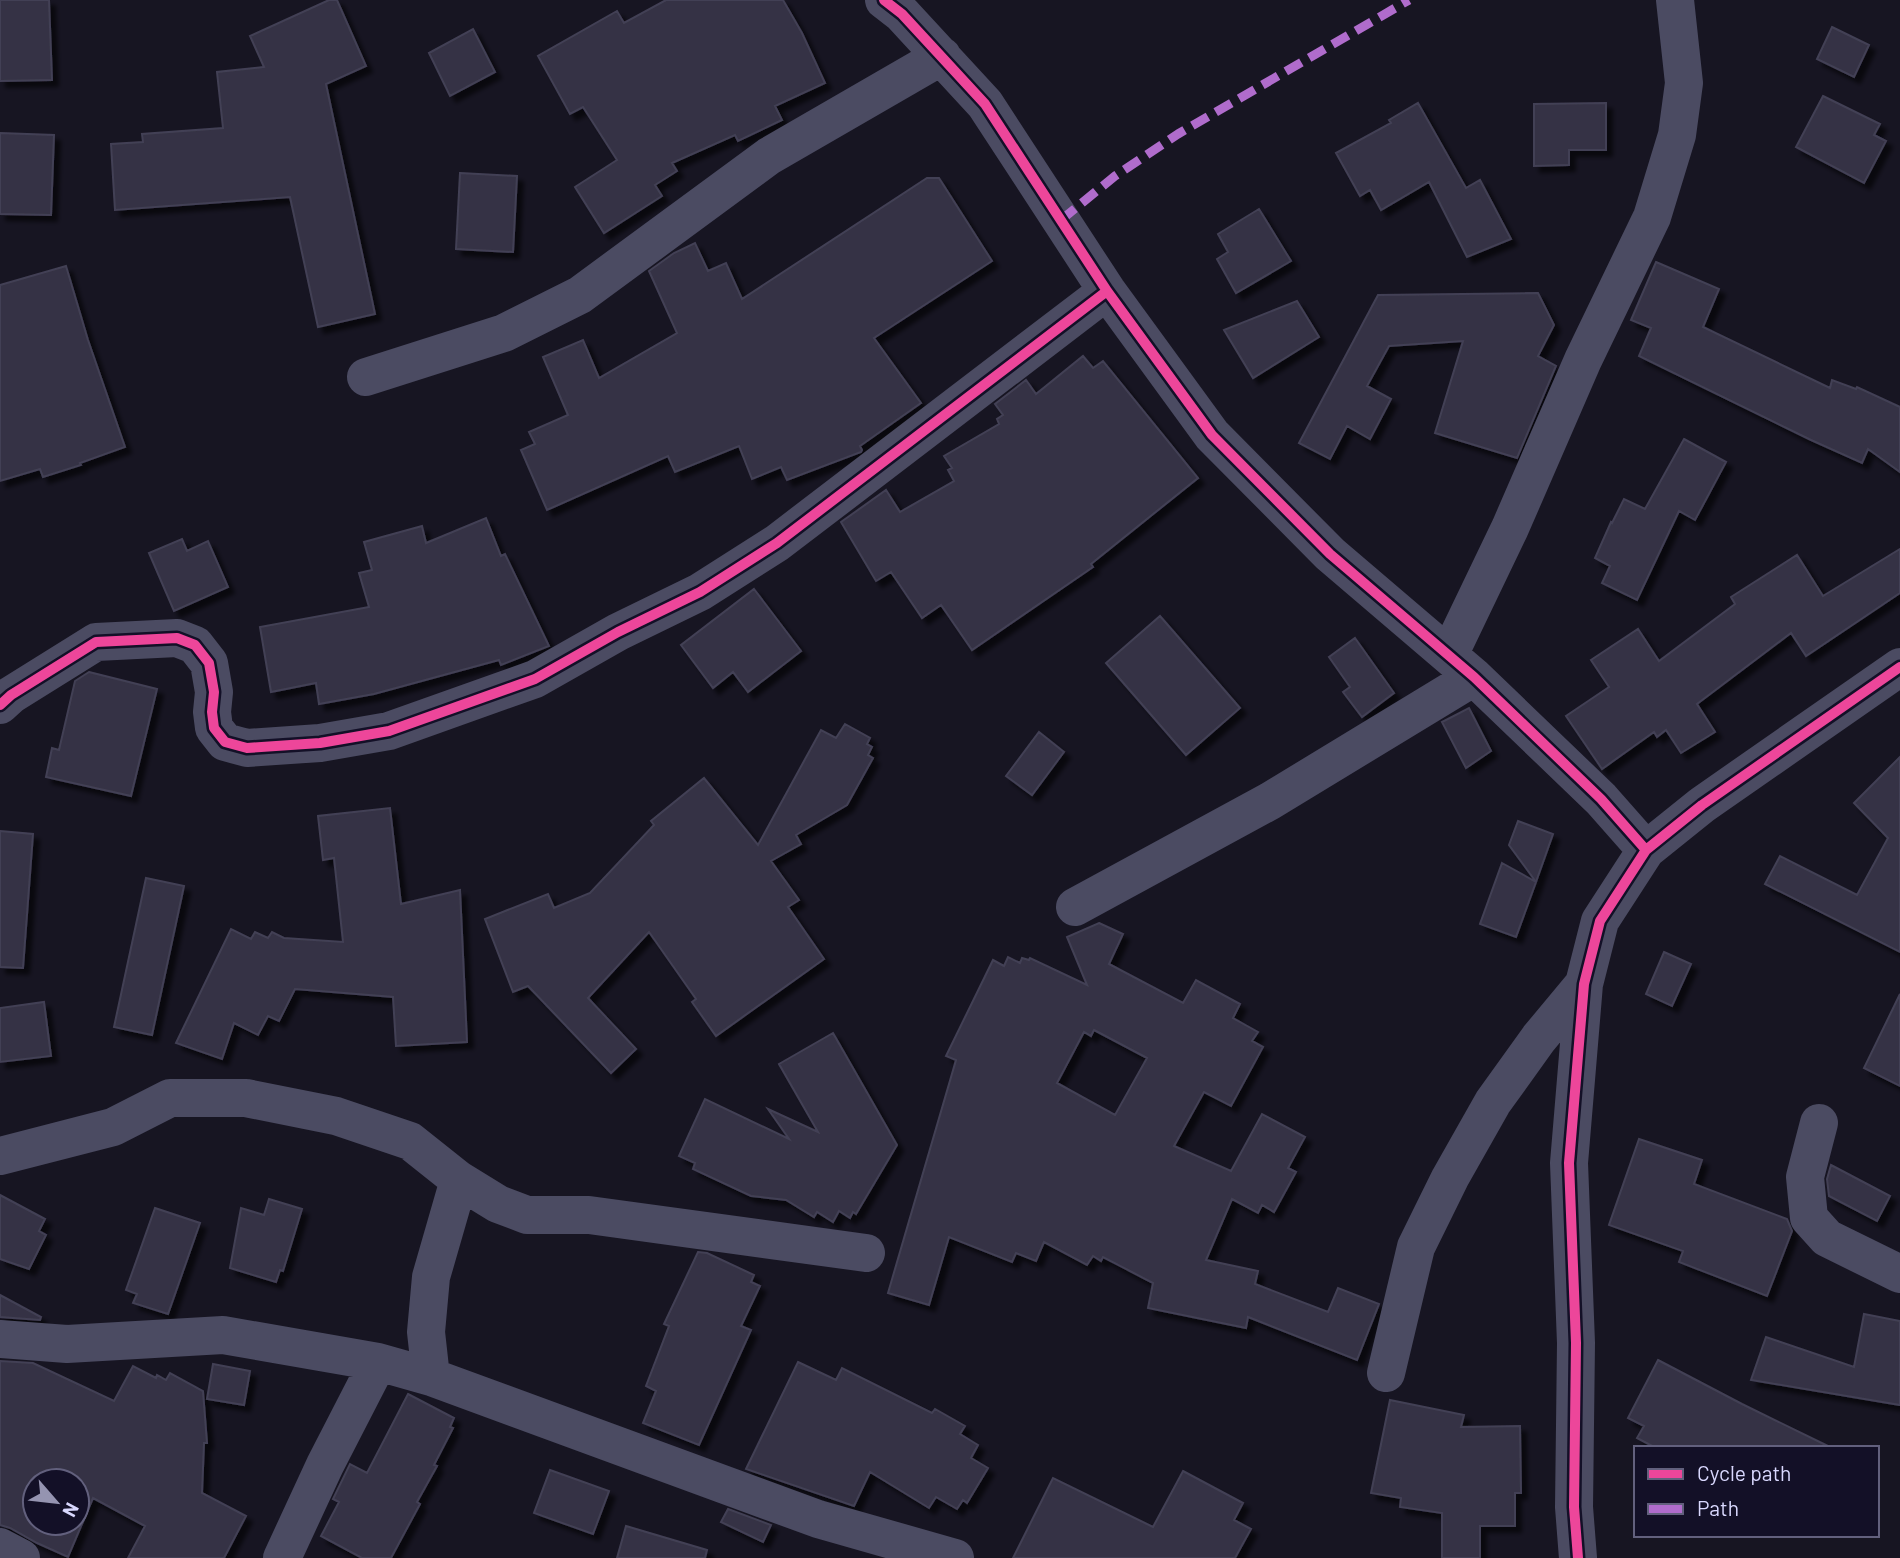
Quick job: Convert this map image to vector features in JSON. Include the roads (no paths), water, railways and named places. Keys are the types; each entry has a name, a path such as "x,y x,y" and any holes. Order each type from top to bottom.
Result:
{"street":[{"path":"884,0 902,14 985,104 1107,291 1212,435 1330,554 1462,666 1601,799 1646,850"},
{"path":"1075,906 1270,801 1462,666 1510,528 1583,360 1652,217 1677,135 1684,83 1675,0"},
{"path":"366,377 504,333 580,295 769,156 942,56"},
{"path":"0,705 11,695 96,642 177,638 195,645 209,663 214,692 214,728 225,742 247,748 320,743 389,730 535,679 618,632 701,592 776,543 1107,291"},
{"path":"1578,1558 1574,1507 1576,1343 1569,1163 1584,984 1600,921 1646,850 1702,805 1900,667"},
{"path":"1386,1373 1416,1247 1450,1178 1493,1102 1539,1038 1584,984"},
{"path":"0,1156 113,1126 170,1098 246,1098 336,1116 410,1141 459,1180 498,1204 527,1215 589,1215 866,1253"},
{"path":"1819,1123 1805,1177 1809,1218 1828,1238 1900,1274"},
{"path":"431,1377 426,1332 430,1277 459,1180"},
{"path":"0,1339 67,1344 223,1335 378,1362 431,1377 818,1519 955,1558"},
{"path":"282,1558 325,1465 378,1362"},
{"path":"0,1547 21,1558"}]}
